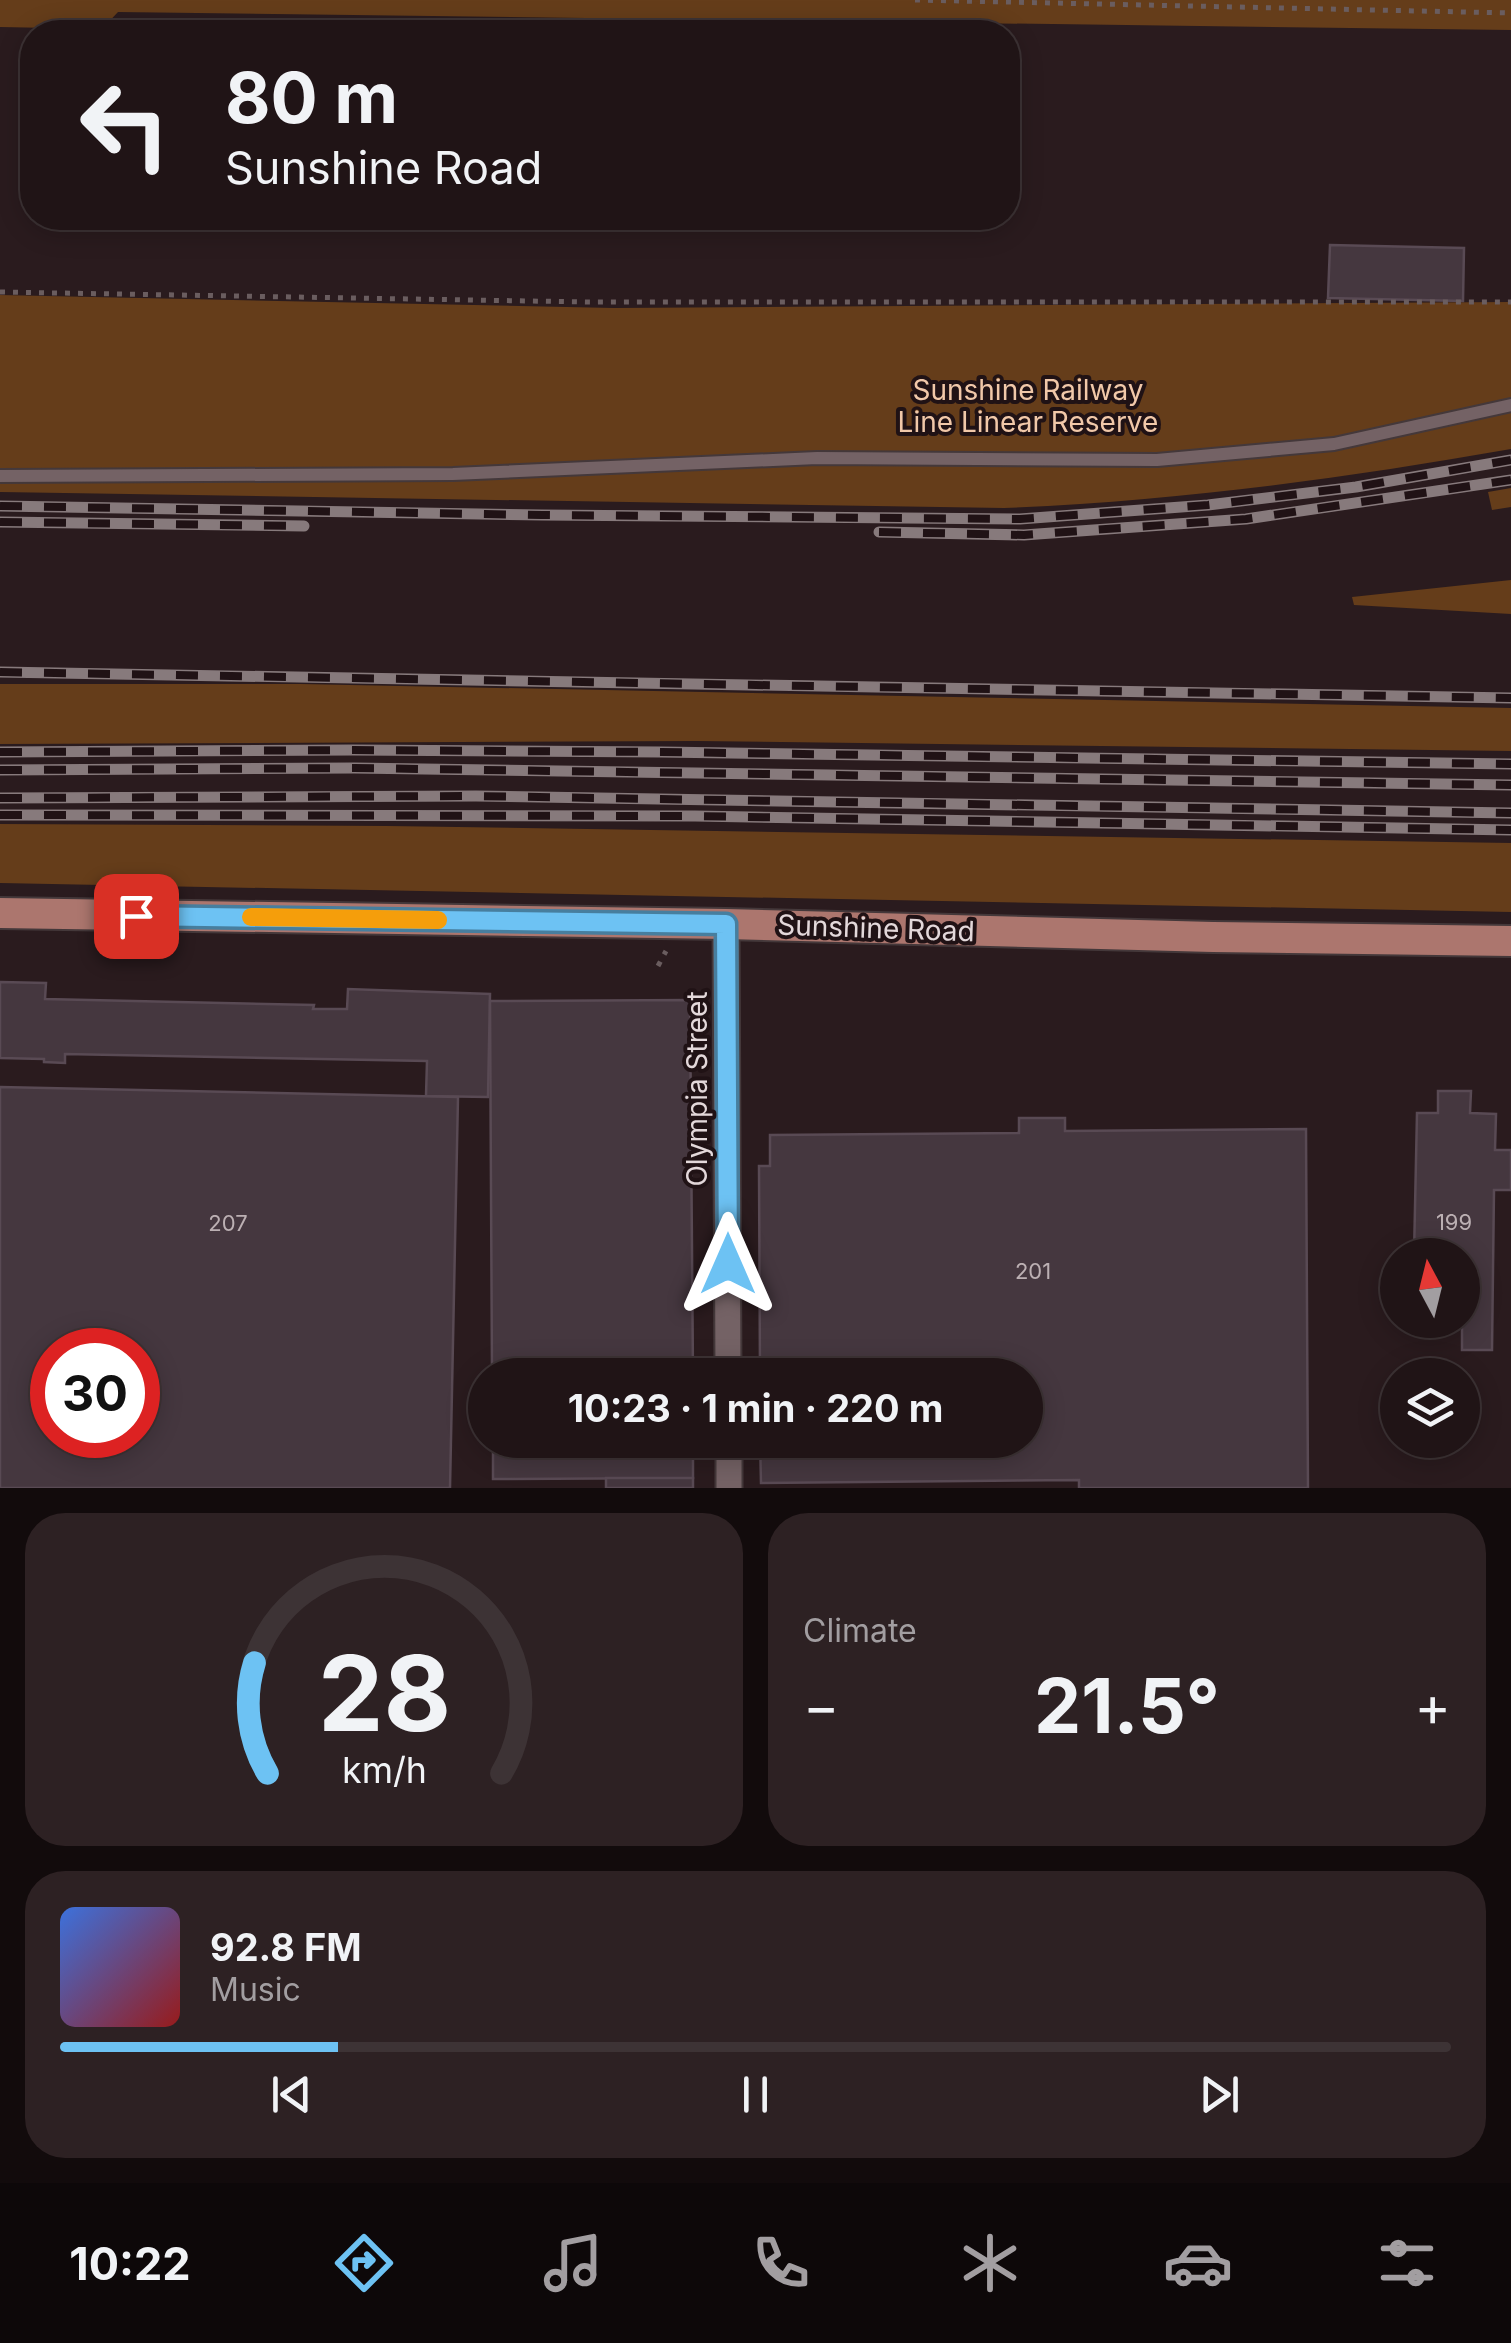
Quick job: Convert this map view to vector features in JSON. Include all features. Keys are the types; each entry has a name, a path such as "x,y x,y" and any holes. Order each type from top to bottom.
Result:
{"main road":[{"name":"Sunshine Road","path":"0,912 1511,941"}],"street":[{"name":"Olympia Street","path":"726,924 728,1358"},
{"path":"729,1458 729,1488"}],"lane":[{"path":"0,476 453,474 816,458 1157,460 1334,444 1511,404"}],"path":[{"path":"915,0 1511,13"},
{"path":"0,292 588,302 1511,302"}],"green space":[{"path":"0,0 1511,0 1511,30 1020,24 1020,20 118,12 110,20 20,20 20,27 0,27"},
{"name":"Sunshine Railway Line Linear Reserve","path":"0,295 614,308 1511,302 1511,449 1258,487 1004,508 0,492"},
{"path":"1511,488 1511,507 1492,510 1488,492"},
{"path":"1511,580 1511,614 1354,605 1352,597"},
{"path":"0,684 301,684 1511,708 1511,751 697,741 0,744"},
{"path":"0,824 1511,843 1511,912 0,883"}],"building":[{"path":"1330,245 1464,248 1463,301 1328,298"},
{"path":"0,982 46,983 45,999 314,1005 313,1009 347,1009 348,989 490,994 488,1097 426,1096 427,1061 65,1054 65,1063 0,1058"},
{"path":"690,1000 693,1358 492,1358 490,1001"},
{"path":"0,1087 458,1097 450,1488 0,1488"},
{"path":"1438,1091 1471,1091 1470,1113 1496,1114 1495,1150 1511,1150 1511,1190 1494,1190 1492,1350 1462,1350 1462,1338 1480,1338 1480,1238 1414,1238 1417,1113 1438,1113"},
{"path":"1019,1118 1065,1118 1065,1131 1306,1129 1308,1488 1079,1488 1079,1480 761,1483 760,1458 1043,1458 1043,1358 760,1358 759,1166 770,1166 770,1135 1019,1133"},
{"path":"493,1458 693,1458 693,1478 493,1479"},
{"path":"606,1478 693,1478 693,1488 606,1488"}],"railway":[{"path":"0,506 1020,519 1208,505 1356,487 1511,460"},
{"path":"879,532 1024,535 1246,519 1511,480"},
{"path":"0,522 304,526"},
{"path":"0,672 1511,698"},
{"path":"0,752 661,752 1511,764"},
{"path":"0,770 354,768 1511,785"},
{"path":"0,798 476,796 1511,813"},
{"path":"0,815 695,816 1511,830"}],"slow traffic":[{"path":"251,917 438,920"}],"route":[{"path":"136,916 726,924 728,1264"}]}
